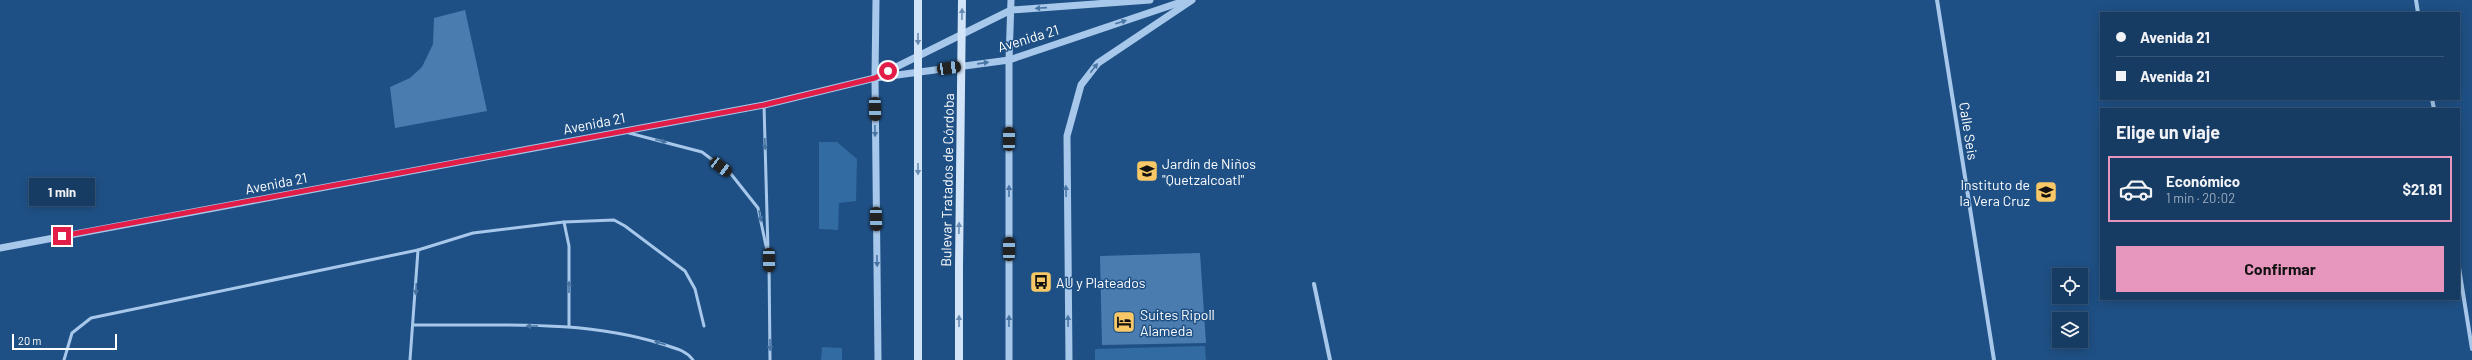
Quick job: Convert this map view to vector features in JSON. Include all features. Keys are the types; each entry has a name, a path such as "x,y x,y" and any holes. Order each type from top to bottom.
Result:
{"main road":[{"name":"Bulevar Tratados de Córdoba","path":"918,0 918,360"},
{"name":"Bulevar Tratados de Córdoba","path":"959,360 962,0"}],"street":[{"path":"876,0 875,78 878,360"},
{"path":"1009,360 1009,60 1011,0"},
{"path":"875,78 1011,10 1150,0"},
{"name":"Avenida 21","path":"0,248 764,105 875,78 1009,60 1187,0"},
{"path":"1069,360 1067,136 1081,85 1098,63 1192,0"},
{"name":"Calle Seis","path":"1937,0 1994,360"},
{"path":"2416,0 2418,12"},
{"path":"2460,273 2470,324 2472,349"},
{"path":"1314,284 1330,360"}],"lane":[{"path":"764,105 769,260 770,360"},
{"path":"624,131 702,152 730,174 758,208 769,260"},
{"path":"64,360 72,333 91,318 418,250 473,234 564,222 614,220 640,237 685,271 695,289 704,326"},
{"path":"564,222 569,246 569,326"},
{"path":"410,360 414,325 418,250"},
{"path":"414,325 569,326 635,336 688,352 693,360"}],"shaded area":[{"path":"819,142 837,142 857,159 856,201 839,203 838,230 819,229"},
{"path":"1205,346 1206,360 1095,360 1095,349"},
{"path":"822,347 842,348 842,360 821,360"}],"building":[{"path":"465,10 487,111 395,128 390,87 410,78 422,67 433,44 434,18"},
{"path":"1200,253 1206,343 1102,345 1100,256"}],"place":[{"name":"Jardín de Niños \"Quetzalcoatl\"","path":"1147,171"},
{"name":"Instituto de la Vera Cruz","path":"2046,192"},
{"name":"AU y Plateados","path":"1041,282"},
{"name":"Suites Ripoll Alameda","path":"1124,322"}],"route":[{"path":"62,236 764,105 875,78 888,71"}]}
